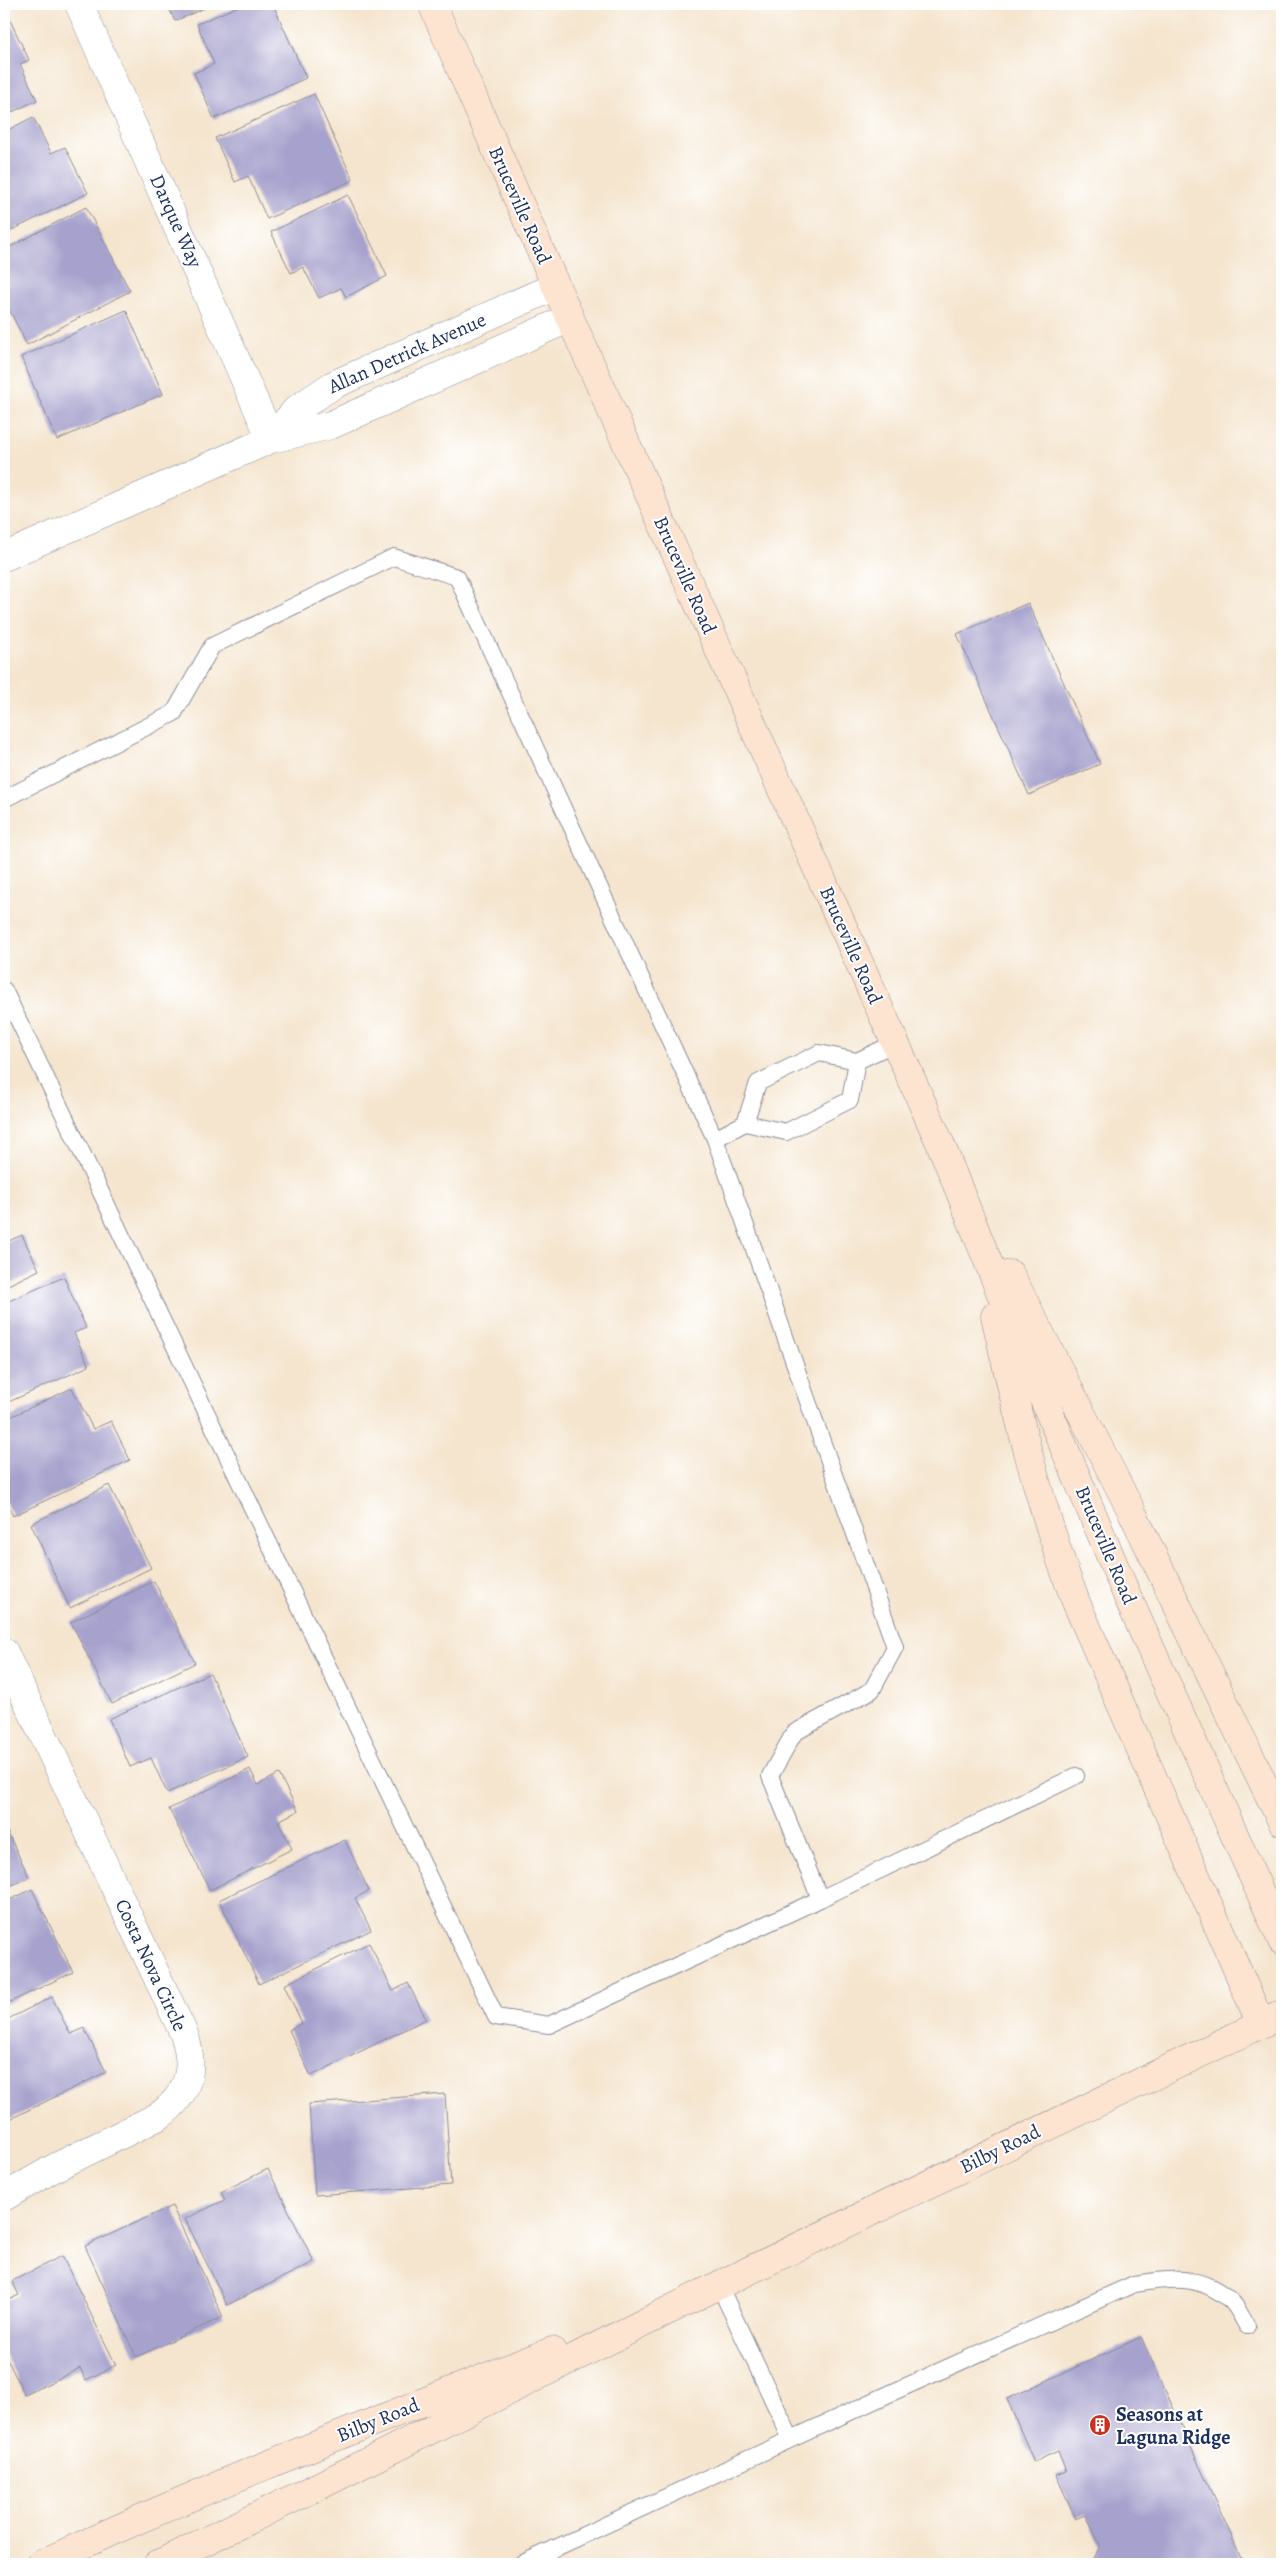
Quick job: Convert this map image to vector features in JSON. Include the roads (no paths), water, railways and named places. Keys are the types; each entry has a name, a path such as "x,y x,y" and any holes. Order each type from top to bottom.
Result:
{"main road":[{"name":"Bruceville Road","path":"432,4 570,318 941,1145 1129,1600 1282,1941"},
{"name":"Bruceville Road","path":"941,1145 1132,1512 1282,1822"},
{"path":"981,1244 1011,1385 1058,1554 1076,1602 1271,2019"},
{"name":"Bilby Road","path":"158,2564 719,2285 1271,2019"},
{"name":"Bilby Road","path":"41,2564 122,2526 266,2464 719,2285"}],"street":[{"name":"Darque Way","path":"79,4 272,439"},
{"name":"Allan Detrick Avenue","path":"272,439 297,408 333,385 556,286"},
{"name":"Allan Detrick Avenue","path":"4,557 272,439 331,425 570,318"},
{"name":"Costa Nova Circle","path":"4,1652 184,2034 191,2064 182,2093 172,2106 160,2116 54,2168 4,2197"}],"lane":[{"path":"4,799 174,713 212,646 394,557 457,577 715,1139 896,1647 872,1690 794,1734 770,1776 820,1899"},
{"path":"4,990 496,2017 549,2025 820,1899 1076,1776"},
{"path":"745,1123 758,1083 819,1054 857,1061 895,1043"},
{"path":"715,1139 745,1123 786,1132 850,1100 857,1061"},
{"path":"521,2564 791,2439 1134,2284 1171,2277 1207,2284 1231,2301 1247,2326"},
{"path":"719,2285 791,2439"}],"place":[{"name":"Seasons at Laguna Ridge","path":"1100,2425"}]}
